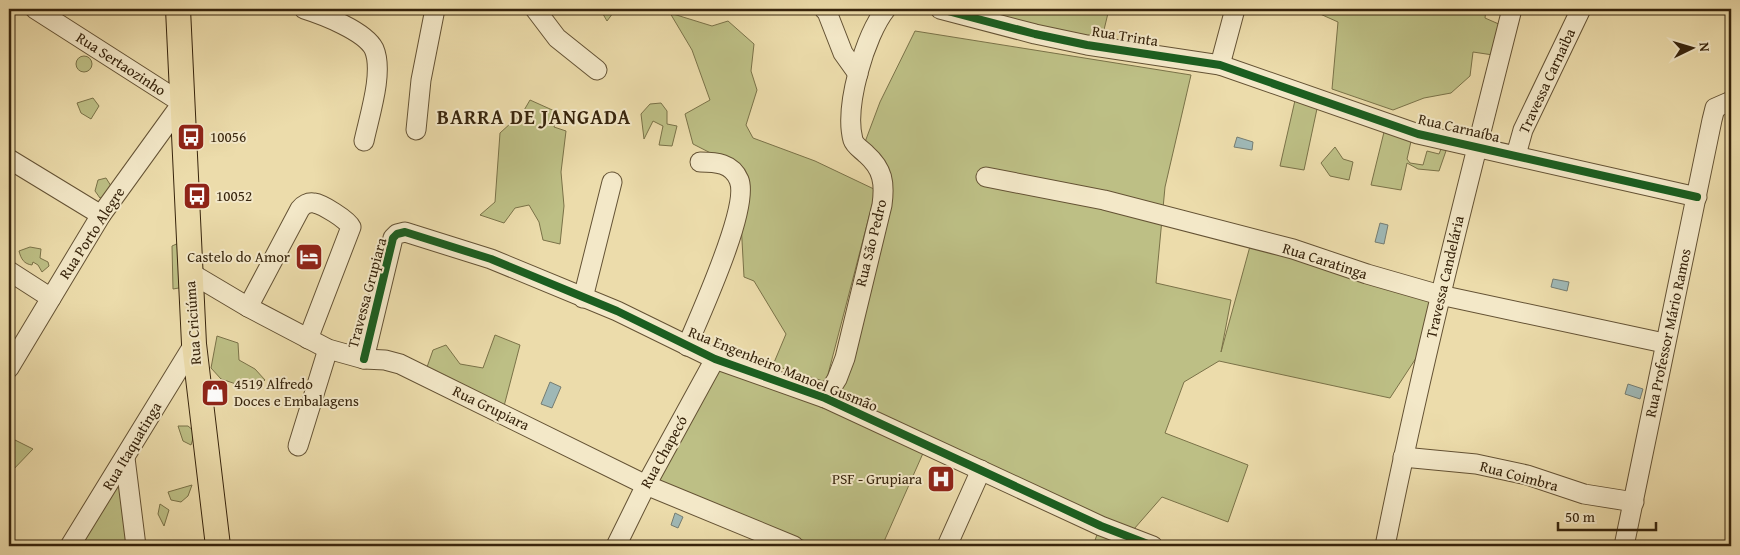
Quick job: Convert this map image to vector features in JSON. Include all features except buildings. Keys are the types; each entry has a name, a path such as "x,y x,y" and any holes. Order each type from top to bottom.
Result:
{"main road":[{"name":"Rua Criciúma","path":"178,9 194,344 218,546"}],"street":[{"name":"Rua Sertaozinho","path":"34,9 182,104"},
{"path":"304,9 332,20 356,33 373,48 377,62 377,76 364,141"},
{"path":"416,130 421,80 435,9"},
{"path":"535,9 557,38 597,70"},
{"path":"824,9 827,12 843,53 858,74"},
{"name":"Rua São Pedro","path":"825,398 837,379 845,358 884,190 882,173 876,164 856,146 853,140 852,120 858,74 866,47 886,9"},
{"name":"Rua Trinta","path":"940,9 1035,34 1087,45 1220,65"},
{"path":"1220,65 1235,9"},
{"name":"Travessa Candelária","path":"1385,546 1440,295 1512,9"},
{"name":"Travessa Carnaiba","path":"1516,155 1523,130 1581,9"},
{"name":"Rua Carnaíba","path":"1220,65 1418,134 1476,149 1516,155 1697,197"},
{"name":"Rua Professor Mário Ramos","path":"1624,546 1664,343 1697,197 1712,120 1715,108 1731,101"},
{"name":"Rua Porto Alegre","path":"9,368 101,216 182,104"},
{"path":"9,159 101,216"},
{"path":"687,346 728,245 741,198 741,187 734,172 726,165 700,162"},
{"name":"Rua Caratinga","path":"986,177 1104,200 1293,249 1367,274 1440,295 1664,343"},
{"path":"583,298 612,182"},
{"path":"248,307 300,209 304,205 315,203 346,220 351,227 308,339"},
{"name":"Rua Engenheiro Manoel Gusmão","path":"397,234 405,232 460,248 617,311 715,359 825,398 1101,526 1153,546"},
{"name":"Travessa Grupiara","path":"364,359 392,242 397,234"},
{"path":"9,271 51,298"},
{"name":"Rua Grupiara","path":"190,272 248,307 328,349 364,359 385,360 421,373 646,484 794,546"},
{"name":"Rua Itaquatinga","path":"70,546 194,344"},
{"path":"298,446 328,349"},
{"name":"Rua Chapecó","path":"616,546 646,484 715,359"},
{"name":"Rua Coimbra","path":"1403,457 1476,464 1527,475 1584,494 1634,502"},
{"path":"125,458 136,546"},
{"path":"947,546 981,470"}],"green space":[{"path":"600,9 616,9 607,21"},
{"path":"967,9 1109,9 1103,34 1092,40"},
{"path":"1309,9 1486,9 1485,18 1501,25 1493,55 1473,52 1470,76 1451,93 1424,98 1393,110 1332,89 1338,22"},
{"path":"670,13 712,26 728,21 754,44 751,71 757,90 746,125 753,138 815,161 876,190 826,382 773,365 786,334 754,281 744,277 738,167 693,144 685,114 710,100 692,50"},
{"path":"915,31 1191,75 1165,187 1156,283 1231,300 1221,352 1252,239 1433,300 1420,352 1390,398 1219,361 1184,382 1165,433 1248,465 1228,522 1162,497 1134,529 1066,510 836,398 884,217 865,142 880,102"},
{"path":"84,56 92,64 84,72 76,64"},
{"path":"1296,96 1318,104 1304,170 1280,166"},
{"path":"93,98 99,106 91,119 81,113 77,103"},
{"path":"530,100 559,113 554,127 566,131 561,172 564,206 560,244 543,240 539,222 529,205 515,208 504,223 480,215 495,202 500,133 523,112"},
{"path":"661,103 667,111 667,124 677,126 672,146 659,145 663,126 653,121 644,139 641,114 650,104"},
{"path":"1385,128 1412,137 1407,159 1410,163 1423,165 1427,151 1439,154 1443,144 1448,145 1439,171 1418,169 1407,163 1401,190 1371,185"},
{"path":"1335,147 1343,159 1353,162 1349,180 1330,176 1321,163"},
{"path":"106,178 111,186 109,196 100,198 95,191 98,180"},
{"path":"192,237 196,285 173,289 172,246"},
{"path":"30,247 41,249 40,258 48,262 49,266 42,272 38,265 33,262 32,265 23,261 19,251"},
{"path":"495,335 520,345 503,410 426,370 433,350 446,345 460,364 483,368"},
{"path":"217,336 238,343 239,360 255,369 265,380 254,390 221,379 211,368"},
{"path":"720,365 822,400 924,451 882,546 818,546 654,482"},
{"path":"178,426 188,426 195,432 191,445 183,441"},
{"path":"9,437 33,449 10,473 9,472"},
{"path":"126,468 136,546 76,546"},
{"path":"192,485 188,496 181,502 171,500 168,492"},
{"path":"160,504 169,510 164,526 158,514"},
{"path":"1099,529 1148,546 1093,546"}],"water":[{"path":"1237,137 1253,142 1252,150 1234,147"},
{"path":"1380,223 1388,225 1384,244 1375,242"},
{"path":"1553,279 1569,282 1567,291 1551,287"},
{"path":"550,382 561,387 552,408 541,404"},
{"path":"1628,384 1643,389 1640,399 1625,394"},
{"path":"675,513 683,517 678,528 671,525"}],"cycle path":[{"path":"940,9 1035,34 1087,45 1220,65 1418,134 1697,197"},
{"path":"364,359 393,238 397,234 405,232 491,259 617,311 715,359 825,398 1101,526 1153,546"}],"place":[{"name":"10056","path":"191,137"},
{"name":"10052","path":"197,196"},
{"name":"Castelo do Amor","path":"309,257"},
{"name":"4519 Alfredo Doces e Embalagens","path":"215,393"},
{"name":"PSF - Grupiara","path":"941,479"}],"district":[{"name":"BARRA DE JANGADA","path":"534,117"}]}
